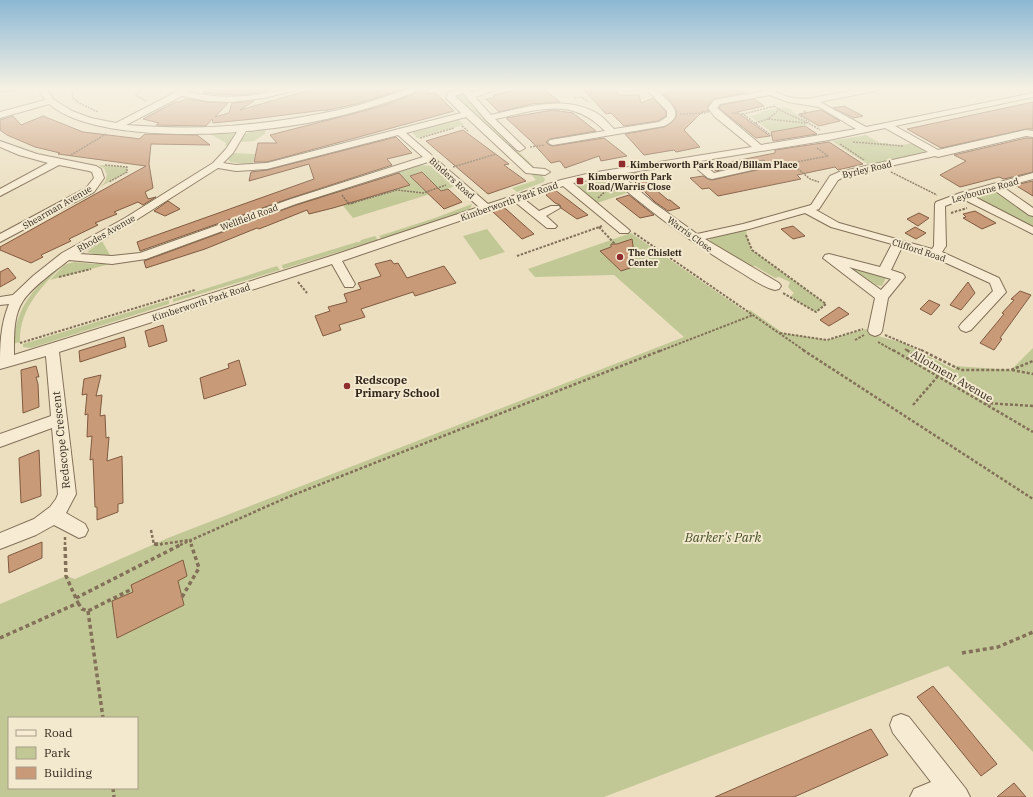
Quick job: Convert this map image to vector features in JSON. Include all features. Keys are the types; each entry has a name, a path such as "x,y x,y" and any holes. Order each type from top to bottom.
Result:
{"street":[{"path":"119,126 165,131 204,131 264,126"},
{"path":"216,165 236,168 267,166 422,126"},
{"path":"480,126 530,171 545,172"},
{"path":"497,126 545,172 592,204 624,231"},
{"path":"606,126 611,131"},
{"path":"553,142 645,126"},
{"path":"732,126 760,149"},
{"path":"858,126 865,130"},
{"name":"Kimberworth Park Road","path":"4,358 52,349 292,273 561,184 612,173 806,141 831,139 887,126"},
{"path":"888,126 938,154"},
{"name":"Rhodes Avenue","path":"4,358 6,333 17,299 37,279 66,256 129,220 216,165 230,151 242,129"},
{"name":"Binders Road","path":"400,132 487,209"},
{"name":"Byrley Road","path":"695,238 746,227 815,207 834,178 843,174 938,154 1026,133 1033,134"},
{"name":"Shearman Avenue","path":"0,144 20,153 56,163 92,168 97,171 100,178 90,190 0,239"},
{"name":"Wellfield Road","path":"66,256 115,260 128,259 155,252 292,202 430,158"},
{"path":"693,160 712,176 763,164"},
{"path":"0,193 56,163"},
{"name":"Warris Close","path":"612,173 631,191 695,238 730,262 775,286"},
{"name":"Leybourne Road","path":"935,254 940,246 940,204 964,195 1033,176"},
{"path":"996,187 1033,213"},
{"path":"964,195 1033,230"},
{"path":"516,198 551,226"},
{"path":"538,216 556,208"},
{"name":"Clifford Road","path":"807,210 835,225 935,254 995,281 1000,292 966,326"},
{"path":"884,272 898,243"},
{"path":"875,330 882,297 899,277 829,258 882,297"},
{"path":"335,259 348,284"},
{"path":"0,300 17,299"},
{"name":"Redscope Crescent","path":"0,541 40,525 54,516 64,504 67,494 52,349"},
{"path":"0,440 59,419"},
{"path":"54,516 68,522 79,530"},
{"path":"901,725 953,791 922,797"}],"path":[{"path":"410,140 461,126"},
{"path":"462,126 468,131"},
{"path":"759,126 784,145"},
{"path":"56,163 104,135"},
{"path":"831,139 928,148"},
{"path":"831,139 878,167 948,200"},
{"path":"763,164 791,163 828,156 806,141"},
{"path":"797,168 796,165 798,162"},
{"path":"791,163 810,179 829,185"},
{"path":"336,188 349,204 397,190 423,193 456,181"},
{"path":"592,204 607,190 631,191"},
{"path":"517,256 613,222"},
{"path":"599,227 614,244"},
{"path":"746,227 747,237 752,250 826,304 816,312 774,288 775,286"},
{"path":"624,231 632,232 780,333 832,371 1033,499"},
{"path":"58,277 107,266 115,260"},
{"path":"292,273 307,293"},
{"path":"4,358 198,289"},
{"path":"76,598 190,540 288,497 754,315"},
{"path":"780,333 827,340 859,330 875,330 904,342 961,370 1011,370 1033,374"},
{"name":"Allotment Avenue","path":"875,330 871,336 874,339 1033,432"},
{"path":"905,349 912,354 908,359"},
{"path":"1011,370 1033,361"},
{"path":"913,405 938,376"},
{"path":"984,403 1033,406"},
{"path":"54,516 65,534 66,576 82,609 88,611 132,589"},
{"path":"151,530 154,545 190,540"},
{"path":"182,597 199,568 190,540"},
{"path":"0,638 78,603"},
{"path":"88,611 103,717"},
{"path":"962,654 998,647 1033,632"}],"green space":[{"path":"430,126 460,126 417,138 411,131"},
{"path":"487,126 494,126 536,169 533,169"},
{"path":"763,126 802,126 771,132"},
{"path":"266,128 265,134 254,141 241,142 248,133 254,130"},
{"path":"227,132 234,134 230,145 225,146 226,143 208,133"},
{"path":"866,135 880,143 887,143 891,145 913,143 927,152 926,154 869,165 832,141"},
{"path":"234,153 255,154 252,165 230,162 228,159"},
{"path":"420,165 432,166 453,187 353,218 332,192"},
{"path":"98,166 127,167 127,172 100,187 105,182 107,175 104,168"},
{"path":"530,173 540,173 545,179 544,182 517,192 512,188 536,180"},
{"path":"610,179 615,180 627,193 597,203 576,186"},
{"path":"998,192 1033,215 1033,228 978,198 978,196"},
{"path":"472,204 468,210 382,239 379,236 435,218"},
{"path":"487,229 505,252 480,260 463,236"},
{"path":"746,229 747,237 752,250 826,304 816,312 790,297 794,293 788,287 790,282 779,277 775,278 755,266 746,266 709,242 711,238"},
{"name":"Barker's Park","path":"631,233 746,312 750,310 783,333 827,340 866,329 878,336 904,343 955,370 956,366 1011,370 1033,348 1033,752 948,666 604,797 0,797 0,604 66,576 75,579 168,538 684,337 614,275 535,277 528,269"},
{"path":"375,236 378,240 283,269 282,265 360,242 361,240"},
{"path":"102,241 110,255 97,255 87,252"},
{"path":"74,262 94,264 117,262 50,280 64,265"},
{"path":"65,263 34,298 24,318 20,342 13,344 19,318 29,297 54,271"},
{"path":"277,266 280,270 173,302 173,299"},
{"path":"850,267 884,276 886,278 882,286 876,285"},
{"path":"169,300 169,304 31,348 23,347 23,344"}],"building":[{"path":"0,126 68,126 83,132 139,139 145,134 197,135 210,145 151,144 149,164 153,188 145,192 148,199 156,197 143,205 138,202 114,212 117,214 95,223 98,225 69,239 71,241 41,255 43,257 31,263 0,250 0,247 146,166 58,154 60,153 35,147 7,135 0,130"},
{"path":"304,126 398,126 267,162 254,162 258,143 277,143 270,135"},
{"path":"515,126 590,126 596,131 550,139 546,142 553,146 604,138 627,156 601,161 599,156 565,168 560,161 551,163"},
{"path":"688,126 684,130 700,147 676,152 674,150 644,155 625,134 664,127"},
{"path":"741,126 757,126 770,136 756,138"},
{"path":"805,126 817,134 773,141 771,132"},
{"path":"920,126 1033,126 1033,129 1026,129 941,148 907,129"},
{"path":"463,130 509,164 504,165 526,181 488,194 426,141"},
{"path":"396,137 412,153 387,159 392,165 288,199 140,251 137,242 314,179 309,164 249,181 251,172 267,170"},
{"path":"1026,138 1033,138 1033,172 1004,179 999,177 960,187 940,175 966,161 954,155"},
{"path":"829,142 863,164 838,170 835,167 797,175 801,179 718,196 709,188 702,189 690,178 703,176 712,180 761,169 769,165 764,160 716,171 710,166 775,153 775,150"},
{"path":"422,172 441,191 448,189 462,202 444,209 410,176"},
{"path":"399,173 410,185 309,214 307,210 205,249 146,268 144,261 296,205"},
{"path":"636,173 668,200 680,208 668,211 655,202 629,176"},
{"path":"1033,181 1033,196 1015,185"},
{"path":"555,190 588,215 577,219 561,208 560,205 555,203 546,195"},
{"path":"629,195 654,215 640,218 616,199"},
{"path":"168,201 180,209 165,216 154,211"},
{"path":"502,208 506,209 534,234 522,239 492,211"},
{"path":"975,211 996,223 982,229 963,218 966,217 963,214"},
{"path":"919,213 929,218 918,226 907,219"},
{"path":"793,226 805,236 793,239 781,229"},
{"path":"915,227 926,233 916,239 905,233"},
{"name":"The Chislett Center","path":"632,239 636,266 621,271 600,251 611,247 611,244 617,244"},
{"path":"391,260 394,264 398,263 407,278 444,266 456,283 415,296 413,292 361,309 365,317 339,325 341,330 323,336 315,316 330,311 328,307 347,302 344,294 361,289 358,283 381,276 375,264"},
{"path":"8,268 16,278 0,287 0,272"},
{"path":"968,282 975,293 961,310 950,305"},
{"path":"1020,291 1031,295 1000,338 1002,339 994,350 980,343 1004,314 1002,313 1014,300 1011,299"},
{"path":"929,300 940,305 931,315 920,309"},
{"path":"839,307 849,314 829,326 820,320"},
{"path":"163,325 167,341 149,347 145,331"},
{"path":"124,337 126,347 80,362 79,351"},
{"path":"239,360 246,385 204,399 200,378 229,368 228,364"},
{"path":"36,366 39,377 36,377 38,384 39,407 23,413 21,370"},
{"path":"101,375 96,396 102,395 100,416 105,415 106,438 109,437 107,461 122,456 123,503 118,504 118,512 97,520 93,459 90,460 92,436 87,437 88,414 85,415 87,394 82,395 84,379"},
{"path":"39,450 41,496 21,503 19,458"},
{"path":"42,542 42,558 9,573 8,556"},
{"path":"183,560 187,576 178,581 184,605 117,638 112,601 133,592 131,585"},
{"path":"933,686 997,764 981,776 917,697"},
{"path":"871,729 888,755 794,797 715,797"},
{"path":"1014,783 1026,797 997,797"}],"place":[{"name":"Kimberworth Park Road/Billam Place","path":"622,164"},
{"name":"Kimberworth Park Road/Warris Close","path":"580,181"},
{"name":"The Chislett Center","path":"620,257"},
{"name":"Redscope Primary School","path":"347,386"}]}
